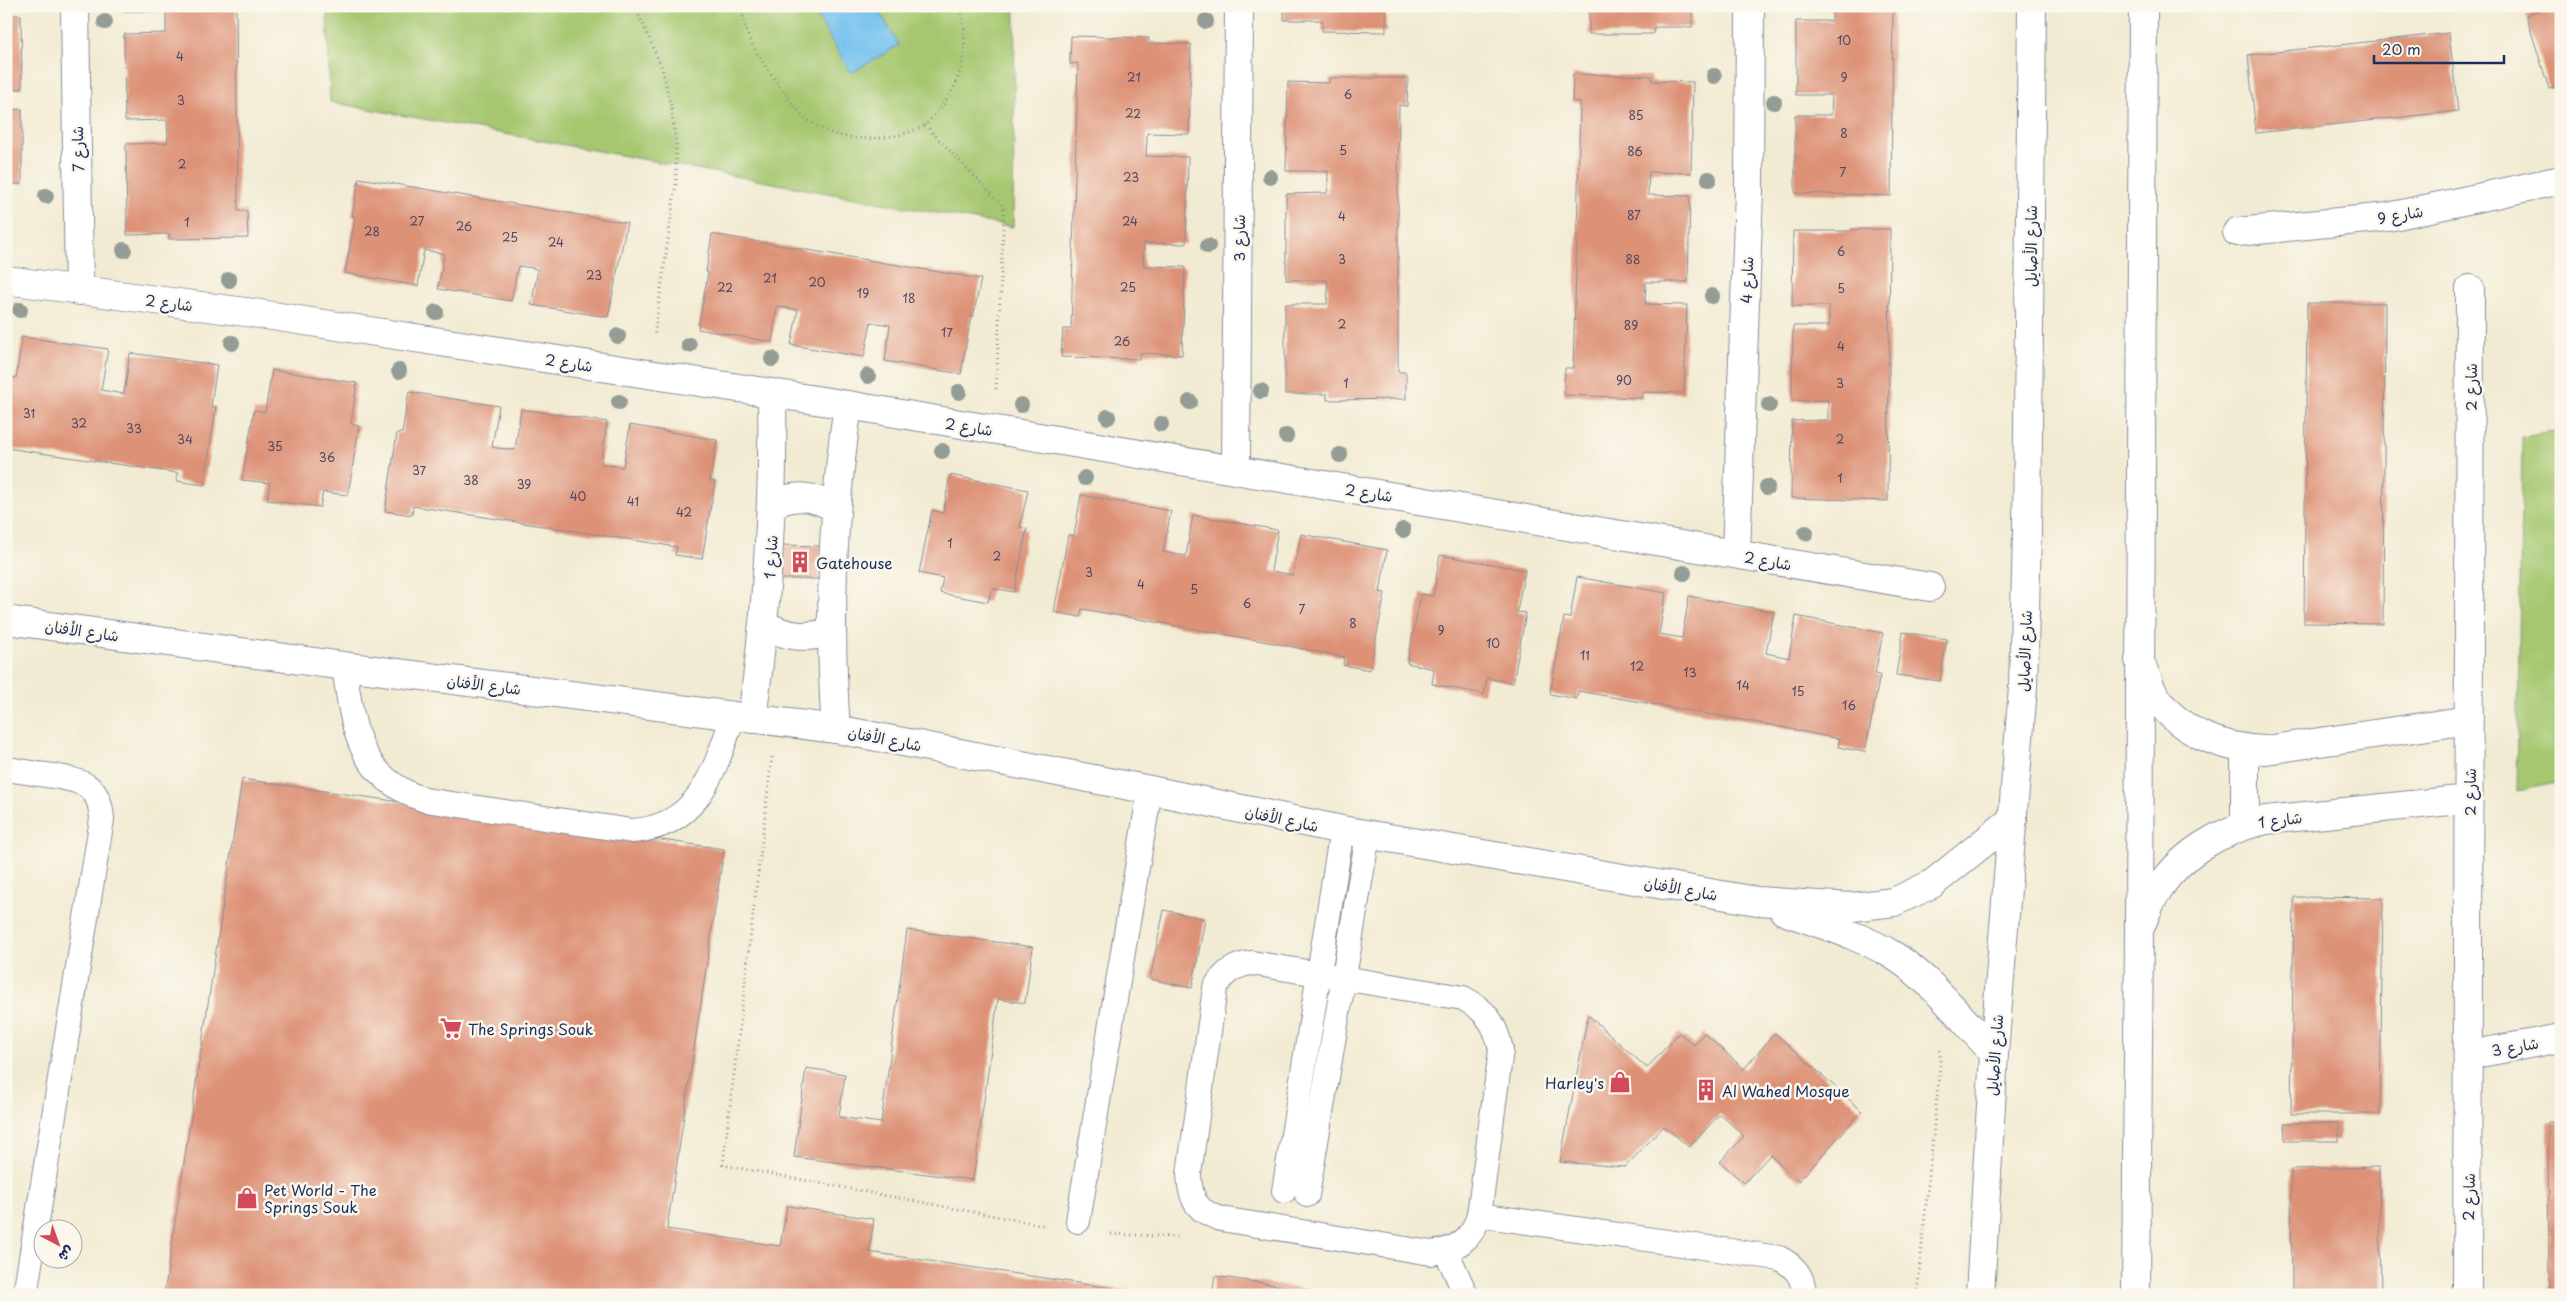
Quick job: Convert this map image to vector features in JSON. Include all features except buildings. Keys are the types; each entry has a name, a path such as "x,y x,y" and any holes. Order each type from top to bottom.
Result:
{"street":[{"name":"شارع 7","path":"75,6 79,291"},
{"name":"شارع 3","path":"1236,470 1239,6"},
{"name":"شارع 4","path":"1736,554 1749,191 1750,6"},
{"name":"شارع الأصايل","path":"1980,1295 1994,1053 2023,688 2027,532 2032,6"},
{"path":"2136,1295 2143,6"},
{"name":"شارع 9","path":"2237,232 2388,217 2537,187 2561,180"},
{"name":"شارع 2","path":"6,280 253,313 848,405 1930,587"},
{"name":"شارع 2","path":"2467,1295 2470,289"},
{"name":"شارع 1","path":"754,719 764,626 772,504 772,394"},
{"path":"836,728 831,632 835,508 848,405"},
{"path":"772,504 788,498 804,496 820,500 835,508"},
{"name":"شارع الأفنان","path":"6,620 344,666 836,728 1355,833 1757,901 1852,907 1894,902 1932,884 2013,819"},
{"path":"764,626 796,638 814,637 831,632"},
{"path":"2139,660 2154,694 2179,722 2211,741 2245,750 2266,750 2469,720"},
{"path":"2245,750 2245,824"},
{"name":"شارع 1","path":"2139,930 2155,895 2179,864 2210,840 2245,824 2266,820 2469,799"},
{"name":"شارع الأفنان","path":"1757,901 1861,940 1891,954 1937,993 1994,1053"},
{"name":"شارع 3","path":"2469,1055 2561,1038"}],"lane":[{"path":"344,666 354,730 372,766 386,781 405,793 424,800 632,831 664,825 679,816 706,786 714,772 754,719"},
{"path":"6,769 76,780 88,785 96,794 102,806 102,819 25,1295"},
{"path":"1078,1221 1150,790"},
{"path":"1355,833 1344,978 1296,1193 1319,974 1355,833"},
{"path":"1246,964 1344,978 1463,998 1486,1013 1494,1024 1500,1050 1479,1215 1469,1237 1460,1245 1446,1251 1431,1253 1221,1219 1207,1214 1196,1204 1189,1190 1189,1174 1215,988 1221,978 1230,970 1246,964"},
{"path":"1479,1215 1779,1258 1795,1268 1804,1285 1804,1295"},
{"path":"1446,1251 1466,1295"}],"path":[{"path":"635,6 662,68 672,106 676,145 676,184 648,375"},
{"path":"742,6 743,22 752,47 795,107 816,126 840,136 867,139 907,133 925,125 949,98 964,58 964,24 959,6"},
{"path":"925,125 1004,207 995,430"},
{"path":"754,719 723,1165 1053,1227"},
{"path":"1917,1295 1940,1066 1940,1044"},
{"path":"1101,1234 1177,1238 1221,1219"}],"green space":[{"path":"327,6 1015,6 1013,227 330,102"},
{"path":"2561,431 2561,782 2517,791 2522,437"}],"water":[{"path":"811,6 876,6 899,45 851,73"}],"place":[{"name":"Gatehouse","path":"800,562"},
{"name":"The Springs Souk","path":"451,1028"},
{"name":"Harley's","path":"1620,1082"},
{"name":"Al Wahed Mosque","path":"1706,1090"},
{"name":"Pet World - The Springs Souk","path":"247,1198"}]}
